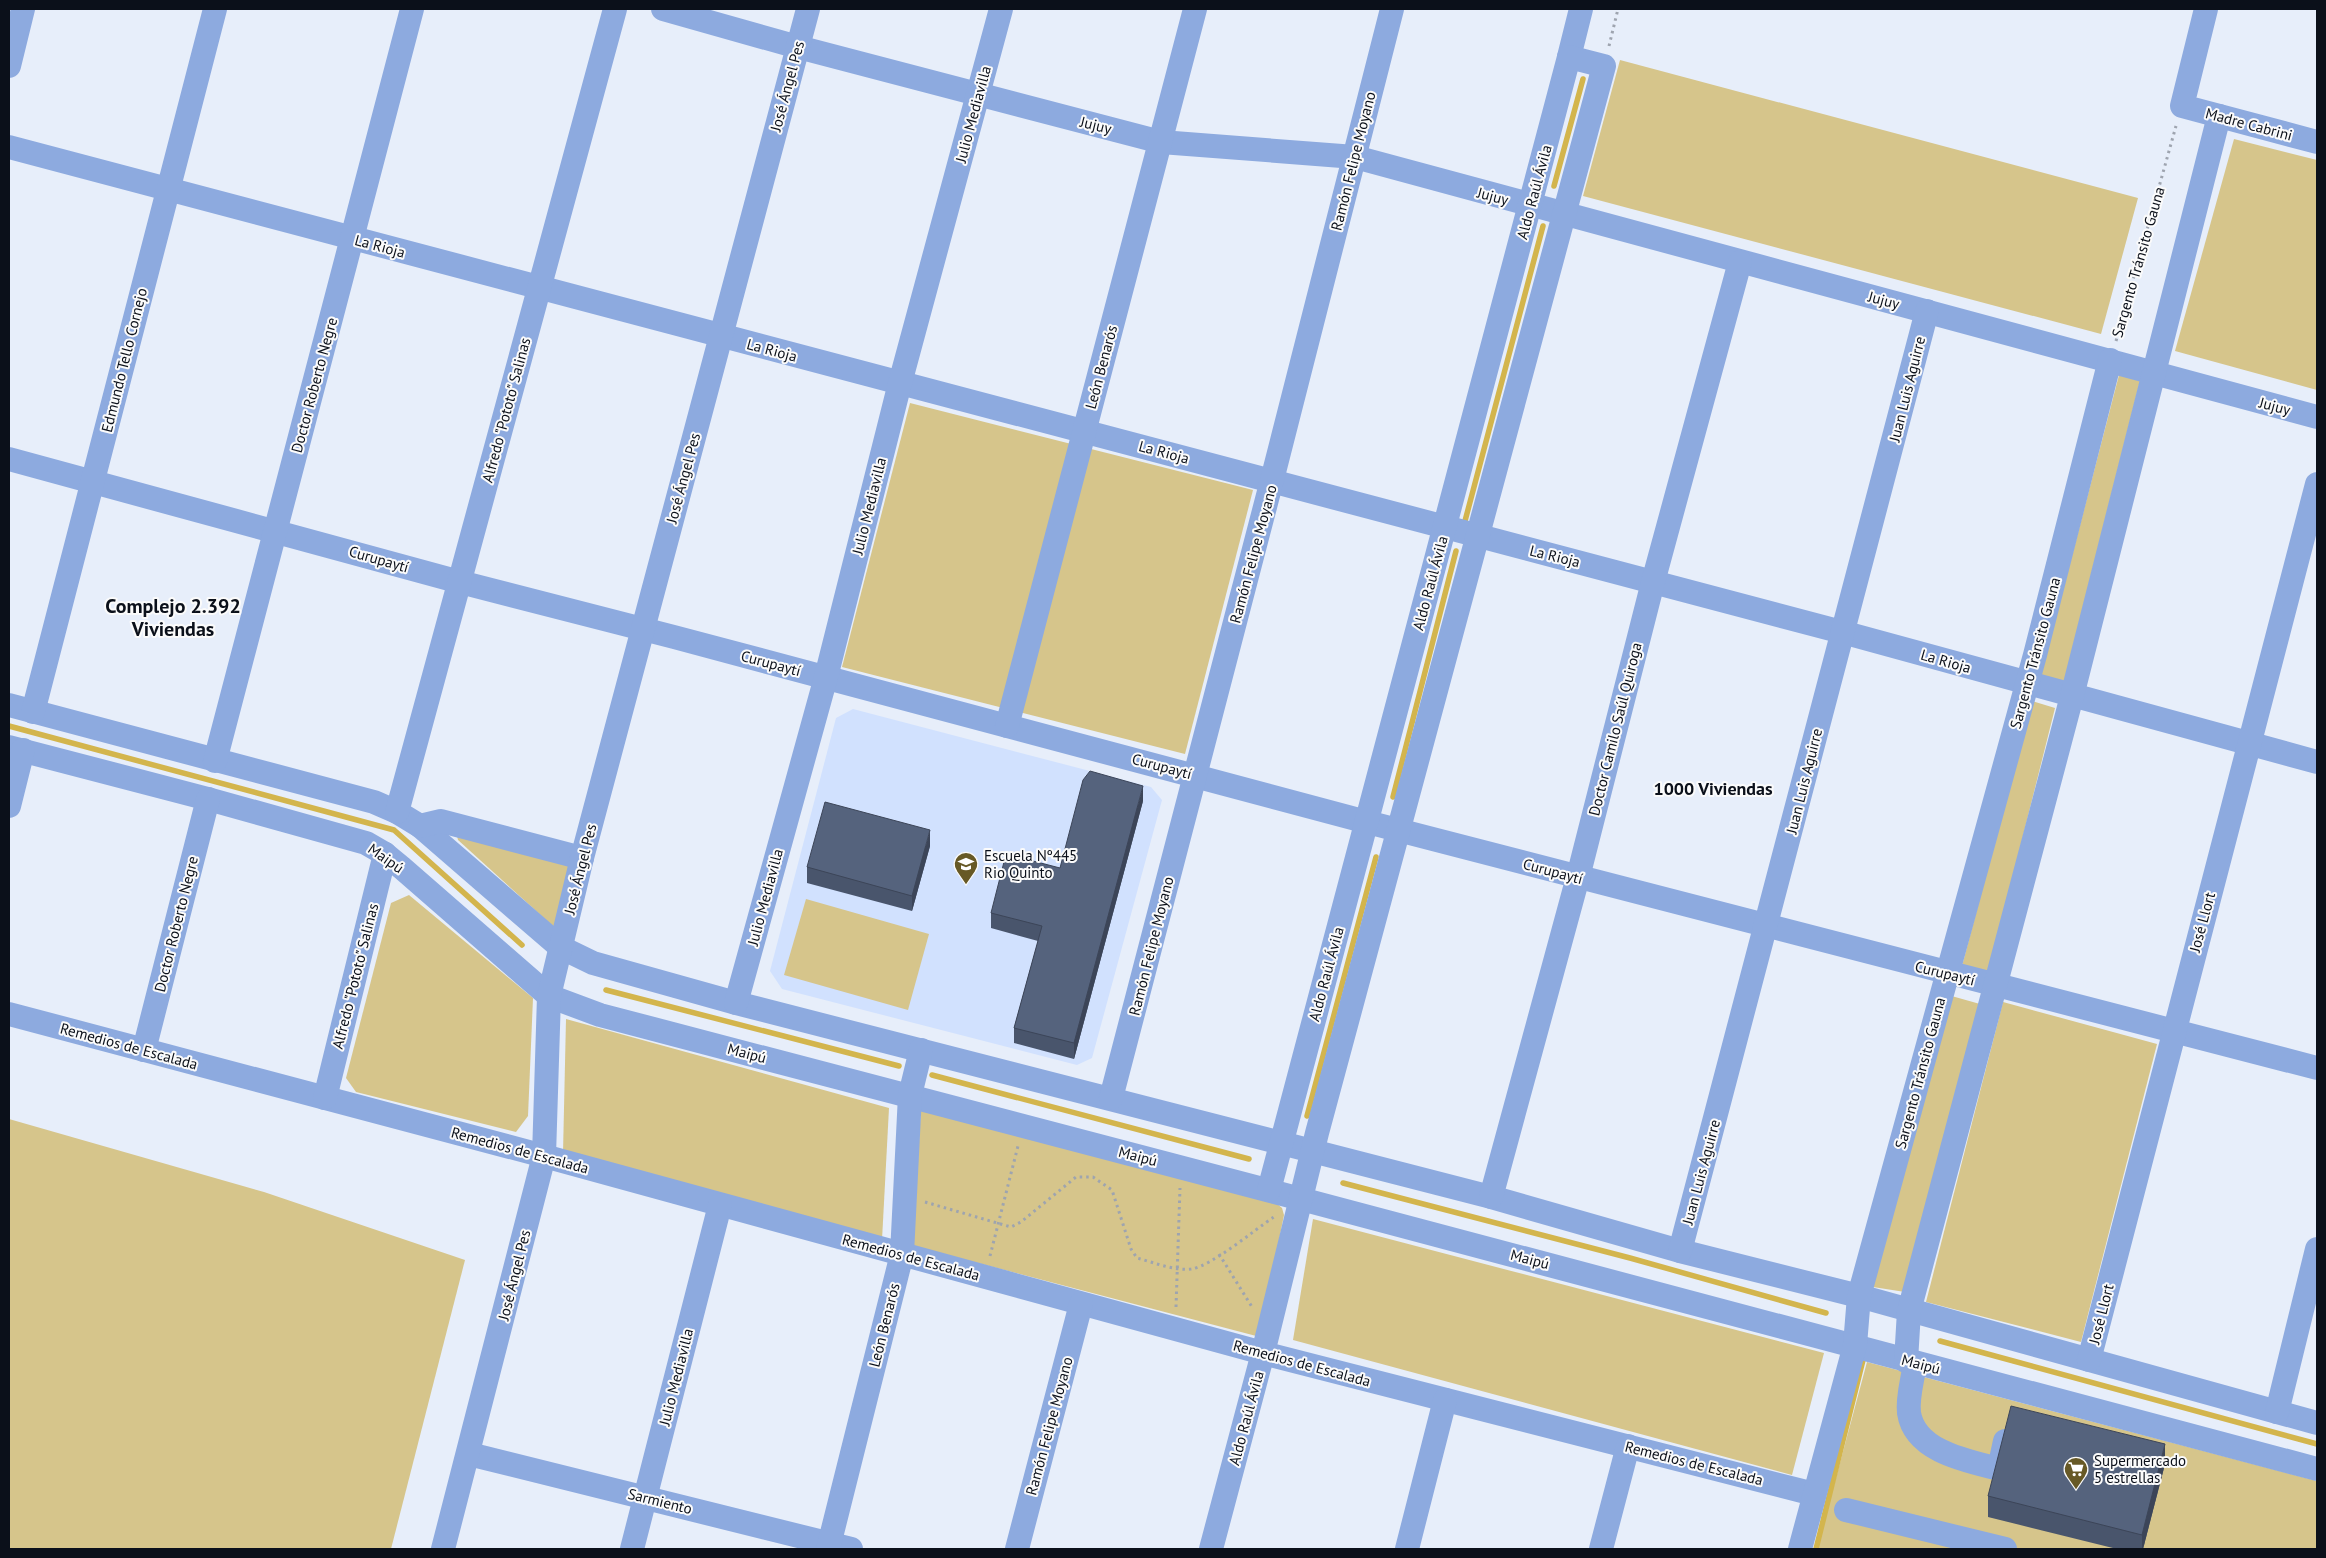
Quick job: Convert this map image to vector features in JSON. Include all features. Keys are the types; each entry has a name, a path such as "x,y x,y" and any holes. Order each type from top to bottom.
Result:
{"street":[{"path":"9,66 23,9"},
{"name":"Edmundo Tello Cornejo","path":"33,712 214,9"},
{"name":"Doctor Roberto Negre","path":"215,761 412,9"},
{"name":"Alfredo \"Pototo\" Salinas","path":"397,812 615,9"},
{"name":"Jujuy","path":"663,9 798,47 1161,142 1355,157 2317,417"},
{"name":"José Ángel Pes","path":"443,1549 469,1454 544,1156 549,996 560,947 642,628 808,9"},
{"name":"Julio Mediavilla","path":"736,1003 826,677 900,383 1000,9"},
{"name":"León Benarós","path":"1008,726 1195,9"},
{"name":"Ramón Felipe Moyano","path":"1111,1098 1392,9"},
{"name":"Aldo Raúl Ávila","path":"1269,1190 1531,206 1581,9"},
{"path":"2182,106 2206,9"},
{"path":"1313,1150 1400,830 1476,536 1604,66 1569,57"},
{"name":"Madre Cabrini","path":"2182,106 2317,142"},
{"path":"2013,1404 1999,1469 1955,1457 1924,1440 1912,1427 1909,1412 1911,1362 1909,1311 2072,696 2219,116"},
{"name":"La Rioja","path":"9,147 720,337 1445,526 1476,536 1842,632 2317,762"},
{"name":"Doctor Camilo Saúl Quiroga","path":"1491,1197 1578,877 1653,582 1740,262"},
{"name":"Juan Luis Aguirre","path":"1680,1251 1927,311"},
{"name":"Sargento Tránsito Gauna","path":"1855,1345 1859,1296 2027,684 2110,360"},
{"name":"Curupaytí","path":"9,459 460,582 642,628 1367,822 1947,974 2317,1068"},
{"name":"José Llort","path":"2089,1360 2173,1031 2250,745 2317,484"},
{"path":"9,705 374,802 397,812 420,826 560,947 593,964 736,1003 1491,1197 1680,1251 1859,1296 2317,1423"},
{"path":"9,806 16,748"},
{"name":"Maipú","path":"16,748 366,843 385,854 549,996 600,1015 1855,1345 1911,1362 2013,1404 2317,1469"},
{"name":"Doctor Roberto Negre","path":"144,1050 208,799"},
{"path":"420,826 441,821 582,858"},
{"name":"Alfredo \"Pototo\" Salinas","path":"325,1098 385,854"},
{"name":"Remedios de Escalada","path":"9,1014 544,1156 1263,1353 1814,1494"},
{"name":"León Benarós","path":"836,1547 902,1254 910,1095 921,1050"},
{"name":"Aldo Raúl Ávila","path":"1211,1549 1263,1353 1313,1150"},
{"name":"Julio Mediavilla","path":"632,1549 720,1205"},
{"path":"2277,1412 2317,1249"},
{"name":"Ramón Felipe Moyano","path":"1017,1549 1081,1304"},
{"path":"1800,1549 1855,1345"},
{"path":"1407,1549 1445,1400"},
{"path":"1601,1549 1628,1446"},
{"name":"Sarmiento","path":"469,1454 836,1547"},
{"path":"1846,1510 2004,1549"}],"path":[{"path":"1604,66 1618,9"},
{"name":"Sargento Tránsito Gauna","path":"2110,360 2182,106"},
{"path":"989,1262 1020,1138"},
{"path":"920,1200 1011,1228 1076,1177 1093,1177 1112,1190 1131,1249 1137,1258 1177,1269 1192,1269 1219,1254 1280,1213"},
{"path":"1167,1308 1176,1310 1180,1182"},
{"path":"1219,1254 1254,1309"}],"shaded area":[{"path":"1620,60 2138,198 2101,334 1583,196"},
{"path":"2234,139 2317,160 2317,390 2175,351"},
{"path":"2119,375 2140,381 2064,682 2041,675"},
{"path":"910,403 1253,490 1185,754 842,667"},
{"path":"2032,701 2055,708 1989,972 1962,966"},
{"name":"Escuela Nº445 Rio Quinto","path":"853,709 1151,787 1162,800 1092,1058 1077,1065 782,989 770,971 836,718"},
{"path":"456,832 571,862 556,929 458,840"},
{"path":"409,895 533,998 528,1116 516,1132 356,1092 346,1078 391,903"},
{"path":"806,899 929,934 908,1010 784,975"},
{"path":"1948,995 1980,1004 1905,1292 1873,1287"},
{"path":"2003,1002 2157,1044 2081,1342 1926,1302"},
{"path":"566,1019 889,1108 882,1240 563,1153"},
{"path":"921,1107 1275,1202 1282,1208 1284,1215 1260,1337 913,1246"},
{"path":"9,1119 264,1192 465,1260 391,1549 9,1549"},
{"path":"1313,1219 1824,1353 1792,1475 1293,1340"},
{"path":"1867,1362 2317,1481 2317,1549 1817,1549"}],"building":[{"name":"Escuela Nº445 Rio Quinto","path":"1090,771 1143,786 1074,1043 1014,1028 1042,926 991,913 1006,854 1060,868 1083,780"},
{"path":"825,802 930,830 912,896 807,867"},
{"name":"Supermercado 5 estrellas","path":"2011,1406 2165,1444 2142,1535 1988,1496"}],"waterway":[{"path":"1554,186 1583,79"},
{"path":"1465,521 1543,226"},
{"path":"1393,797 1456,551"},
{"path":"9,726 394,830 522,945"},
{"path":"1307,1116 1376,857"},
{"path":"606,990 899,1066"},
{"path":"932,1075 1249,1159"},
{"path":"1343,1183 1630,1258 1826,1313"},
{"path":"1940,1341 2317,1444"},
{"path":"1816,1549 1863,1360"}],"place":[{"name":"Escuela Nº445 Rio Quinto","path":"966,885"},
{"name":"Supermercado 5 estrellas","path":"2076,1490"}],"district":[{"name":"Complejo 2.392 Viviendas","path":"173,618"},
{"name":"1000 Viviendas","path":"1713,788"}]}
